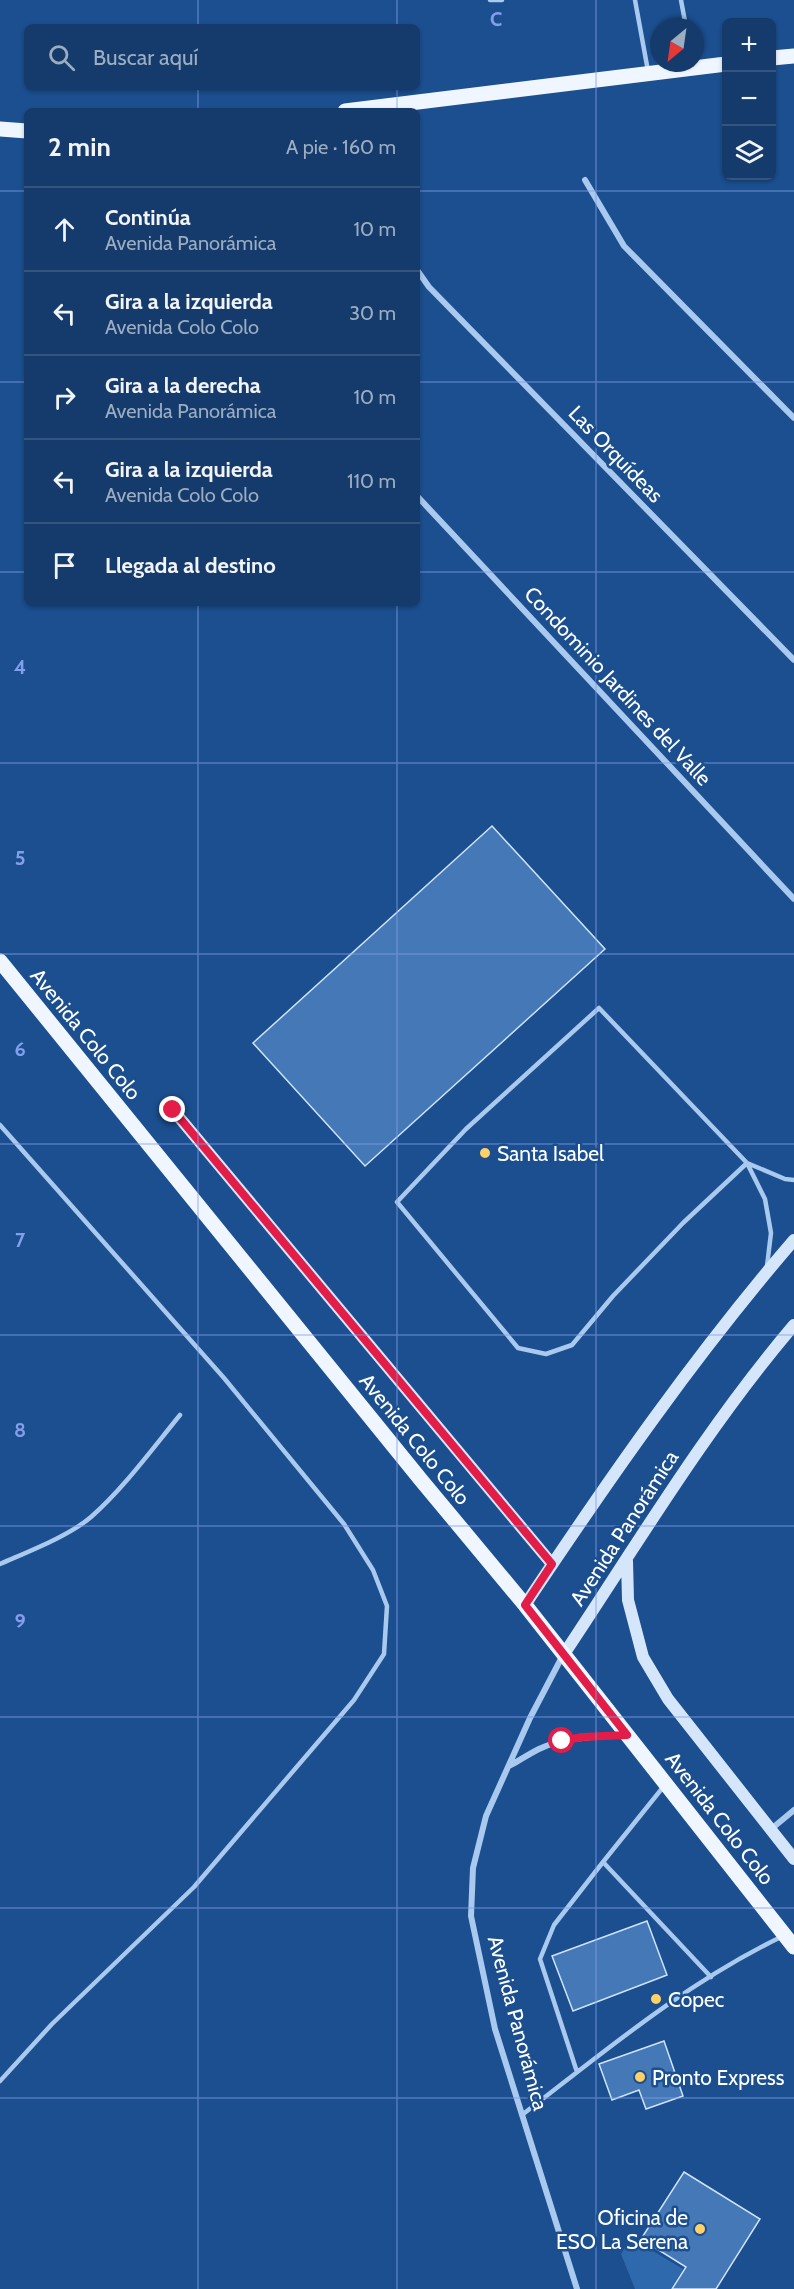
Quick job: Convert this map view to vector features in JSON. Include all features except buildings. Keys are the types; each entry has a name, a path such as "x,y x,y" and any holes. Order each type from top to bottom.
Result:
{"main road":[{"path":"776,58 794,56"},
{"path":"704,65 722,64"},
{"path":"370,108 658,72"},
{"path":"0,129 24,131"},
{"name":"Avenida Colo Colo","path":"0,961 525,1605 789,1941"}],"street":[{"path":"585,180 624,246 794,418"},
{"name":"Las Orquídeas","path":"420,274 429,287 794,660"},
{"name":"Condominio Jardines del Valle","path":"420,499 794,899"},
{"name":"Avenida Colo Colo","path":"173,1110 552,1564"},
{"name":"Avenida Panorámica","path":"525,1605 639,1436 702,1353 794,1240"},
{"name":"Avenida Panorámica","path":"577,2289 495,2029 471,1917 473,1868 486,1816 530,1718 564,1654 676,1483 716,1426 794,1325"},
{"name":"Avenida Colo Colo","path":"627,1560 628,1600 643,1657 668,1700 794,1859"},
{"path":"510,1766 541,1748 562,1741 582,1737 627,1735"},
{"path":"770,1830 794,1810"}],"lane":[{"path":"490,0 502,0"},
{"path":"635,0 648,74"},
{"path":"681,0 684,18"},
{"path":"747,1163 683,1223 613,1296 572,1345 546,1354 518,1348 397,1202 466,1129 599,1008 747,1163 765,1199 771,1233 767,1271"},
{"path":"0,1125 224,1378 344,1524 373,1570 387,1606 384,1654 354,1700 194,1887 52,2024 0,2081"},
{"path":"747,1163 785,1179 794,1180"},
{"path":"0,1564 43,1545 90,1518 133,1472 180,1415"},
{"path":"577,2072 540,1959 554,1925 665,1784"},
{"path":"603,1862 711,1977"},
{"path":"522,2115 653,2013 756,1949 789,1941"}],"shaded area":[{"path":"631,2238 683,2269 671,2289 635,2289 621,2254"}],"place":[{"name":"Santa Isabel","path":"485,1153"},
{"name":"Copec","path":"656,1999"},
{"name":"Pronto Express","path":"640,2077"},
{"name":"Oficina de ESO La Serena","path":"700,2229"}],"route":[{"path":"173,1110 552,1564 525,1605 627,1735 582,1737 562,1741"}]}
